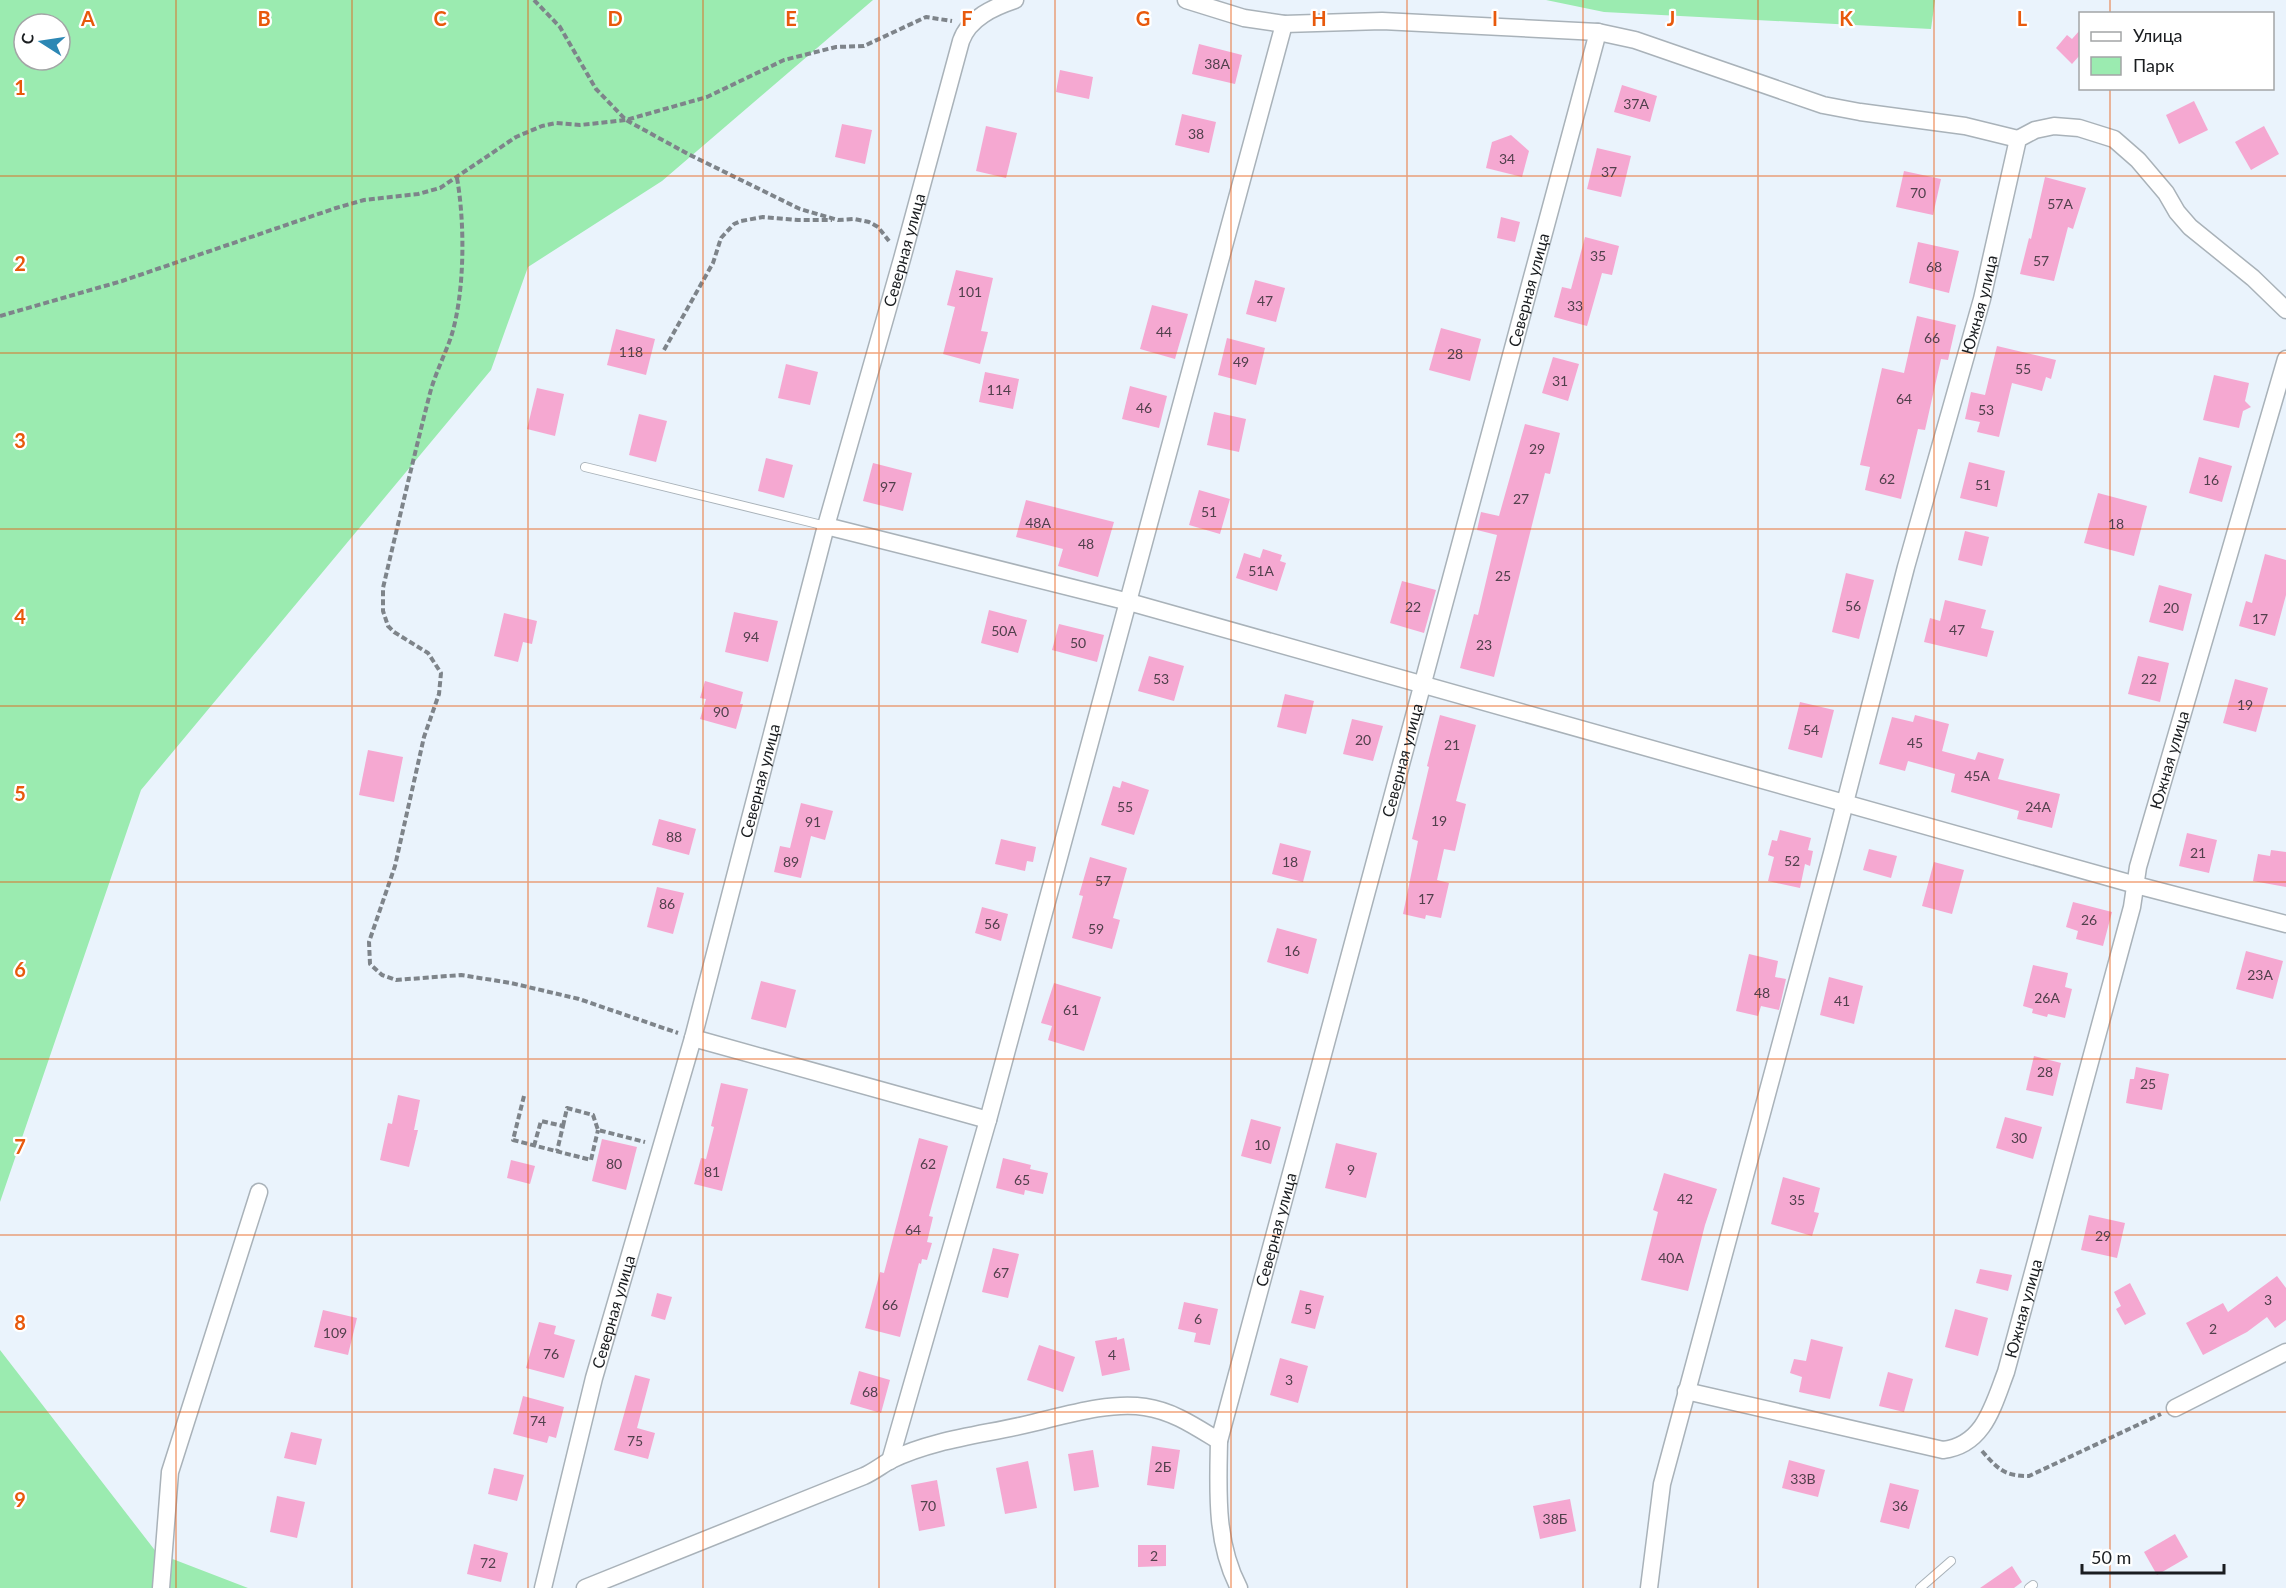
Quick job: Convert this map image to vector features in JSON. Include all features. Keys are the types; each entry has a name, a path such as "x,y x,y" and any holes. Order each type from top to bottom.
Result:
{"street":[{"path":"969,26 991,10 1016,0"},
{"path":"1186,0 1244,18 1284,24 1382,21 1598,32 1635,40 1823,105 1965,126 2018,139 2035,130 2054,126 2079,128 2114,140 2138,160 2166,193 2177,213 2190,227 2253,278 2286,310"},
{"path":"890,1461 987,1120 1284,24"},
{"name":"Северная улица","path":"543,1588 594,1378 693,1038 826,526 961,41 969,26"},
{"name":"Северная улица","path":"1239,1588 1220,1528 1217,1506 1219,1441 1598,32"},
{"name":"Южная улица","path":"1649,1588 1662,1484 1846,802 1906,567 1982,299 2018,139"},
{"name":"Южная улица","path":"1971,1439 1987,1418 2006,1372 2136,885 2138,867 2286,359"},
{"name":"Северная улица","path":"826,526 1129,602 1846,802"},
{"path":"1846,802 2136,885 2286,924"},
{"path":"693,1038 987,1120"},
{"path":"161,1588 170,1472 259,1192"},
{"path":"2175,1408 2286,1352"},
{"path":"1686,1390 1935,1449 1950,1449 1963,1445 1971,1439"},
{"path":"585,1588 864,1476 890,1461 931,1446 1092,1410 1127,1406 1147,1407 1166,1412 1219,1441"}],"lane":[{"path":"585,467 826,526"},
{"path":"1920,1588 1951,1561"}],"path":[{"path":"534,0 560,27 596,89 626,120 800,210 838,220"},
{"path":"0,316 122,281 336,208 364,200 418,194 440,188 516,136 542,126 556,123 580,125 626,120 707,97 784,60 836,47 864,46 926,17 946,19 969,26"},
{"path":"457,178 461,201 462,279 458,308 451,336 430,393 383,588 383,611 388,626 428,653 439,668 441,683 414,779 395,866 371,932 368,958 375,970 396,980 461,975 511,983 579,999 693,1038"},
{"path":"664,350 713,263 721,238 734,224 741,221 763,217 798,220 862,220 878,227 902,259"},
{"path":"524,1096 513,1140 591,1160 598,1130 593,1114 567,1108 557,1151"},
{"path":"534,1146 541,1121 562,1126"},
{"path":"598,1130 660,1146"},
{"path":"1971,1439 2000,1470 2014,1475 2029,1476 2175,1408"}],"green space":[{"path":"0,0 873,0 662,181 528,267 491,370 141,790 0,1202"},
{"path":"1546,0 1935,0 1931,29 1604,12"},
{"path":"0,1350 157,1553 248,1588 0,1588"}],"building":[{"path":"2079,31 2079,56 2072,64 2056,48 2067,35 2072,39"},
{"path":"1199,44 1242,55 1235,84 1192,74"},
{"path":"1060,70 1093,77 1089,99 1056,92"},
{"path":"1622,85 1657,96 1650,122 1614,112"},
{"path":"2194,101 2208,130 2179,144 2166,115"},
{"path":"1182,114 1216,122 1209,153 1175,145"},
{"path":"842,124 872,130 865,164 835,157"},
{"path":"986,126 1017,133 1006,178 976,171"},
{"path":"2264,126 2279,154 2251,170 2235,142"},
{"path":"1511,135 1529,151 1522,177 1486,168 1492,142"},
{"path":"1597,148 1631,156 1621,197 1587,189"},
{"path":"1904,171 1941,179 1933,215 1896,207"},
{"path":"2045,177 2086,188 2073,229 2068,227 2054,281 2020,274 2029,238 2031,239"},
{"path":"1501,217 1520,222 1515,242 1497,238"},
{"path":"1585,237 1619,246 1612,275 1602,273 1587,326 1554,317 1562,287 1571,289"},
{"path":"1918,242 1959,251 1949,293 1909,283"},
{"path":"956,270 993,278 981,331 988,332 980,364 943,354 955,307 947,305"},
{"path":"1255,280 1285,288 1276,322 1246,314"},
{"path":"1152,305 1188,314 1175,359 1140,349"},
{"path":"1917,316 1956,325 1948,360 1941,359 1925,430 1918,429 1901,499 1865,490 1870,467 1860,465 1882,368 1904,373"},
{"path":"1441,328 1481,339 1470,381 1429,370"},
{"path":"616,329 655,339 646,375 607,365"},
{"path":"1227,338 1265,348 1256,385 1218,375"},
{"path":"1997,346 2056,360 2051,379 2046,377 2042,391 2012,383 1999,437 1977,432 1980,422 1965,419 1971,392 1985,395"},
{"path":"1553,357 1579,364 1568,401 1542,393"},
{"path":"786,364 818,372 810,405 778,398"},
{"path":"985,372 1019,379 1013,409 979,402"},
{"path":"2214,375 2249,383 2245,401 2251,407 2243,411 2239,428 2203,420"},
{"path":"1130,386 1167,396 1159,428 1122,419"},
{"path":"537,388 564,394 555,436 527,429"},
{"path":"1214,412 1246,419 1239,452 1207,445"},
{"path":"639,414 667,421 656,462 629,455"},
{"path":"1525,424 1560,433 1550,474 1545,473 1494,677 1460,668 1474,614 1478,615 1497,535 1477,530 1481,512 1499,516"},
{"path":"2199,457 2232,466 2222,502 2189,493"},
{"path":"766,458 793,465 784,498 758,491"},
{"path":"1969,462 2005,471 1997,507 1960,498"},
{"path":"873,463 912,473 903,511 863,501"},
{"path":"1199,490 1230,499 1220,534 1189,525"},
{"path":"2098,493 2147,506 2134,556 2084,543"},
{"path":"1026,500 1114,522 1098,577 1058,566 1063,549 1016,537"},
{"path":"1965,531 1989,537 1982,566 1958,560"},
{"path":"1263,549 1282,555 1280,561 1286,563 1277,591 1236,578 1244,553 1260,558"},
{"path":"2265,554 2286,560 2286,595 2275,636 2239,626 2246,601 2252,603"},
{"path":"1846,573 1874,580 1859,639 1832,632"},
{"path":"1402,581 1436,590 1424,633 1390,623"},
{"path":"2159,585 2192,594 2183,631 2149,622"},
{"path":"1945,600 1986,610 1981,628 1994,631 1987,657 1924,642 1930,618 1940,621"},
{"path":"989,610 1027,620 1018,653 981,643"},
{"path":"734,612 778,621 768,662 725,652"},
{"path":"504,613 537,621 532,644 523,642 518,662 494,656"},
{"path":"1059,624 1104,635 1097,662 1052,650"},
{"path":"1149,656 1184,666 1174,701 1138,691"},
{"path":"2138,656 2169,663 2160,702 2128,694"},
{"path":"2235,679 2268,688 2256,732 2223,723"},
{"path":"705,681 743,692 740,704 743,704 736,729 700,719 706,699 700,698"},
{"path":"1285,694 1314,701 1306,734 1277,727"},
{"path":"1800,702 1834,710 1822,758 1788,749"},
{"path":"1440,715 1476,725 1456,801 1466,804 1455,851 1444,849 1437,880 1449,883 1441,918 1426,915 1425,919 1403,914 1418,841 1412,839"},
{"path":"1915,715 1949,724 1942,751 1975,760 1978,752 2004,759 1998,779 2060,794 2052,828 2017,819 2019,811 1951,792 1955,774 1908,761 1905,771 1879,764 1892,717 1913,722"},
{"path":"1352,719 1383,726 1373,761 1343,754"},
{"path":"368,750 403,757 394,802 359,795"},
{"path":"1122,781 1149,790 1134,835 1101,825 1113,786 1120,788"},
{"path":"801,803 833,811 825,840 811,836 801,878 774,872 780,846 790,848"},
{"path":"659,819 696,829 689,855 652,845"},
{"path":"1780,830 1811,838 1808,850 1813,851 1810,866 1805,864 1800,888 1768,881 1774,857 1768,855 1772,840 1777,841"},
{"path":"2187,833 2217,840 2209,873 2179,866"},
{"path":"1001,839 1036,847 1033,862 1027,861 1025,871 995,864"},
{"path":"1280,843 1311,851 1303,882 1272,874"},
{"path":"1869,849 1897,856 1891,878 1863,870"},
{"path":"2271,850 2286,852 2286,887 2253,881 2258,854 2270,856"},
{"path":"1090,857 1127,868 1113,918 1120,920 1112,949 1072,938 1083,896 1079,895"},
{"path":"1934,862 1964,870 1952,914 1922,906"},
{"path":"657,887 684,893 673,934 647,927"},
{"path":"2073,902 2112,912 2103,946 2076,939 2078,931 2066,927"},
{"path":"982,907 1008,914 1001,941 975,933"},
{"path":"1277,928 1317,939 1308,974 1267,962"},
{"path":"2246,951 2283,961 2273,999 2236,989"},
{"path":"1749,954 1778,961 1775,977 1786,979 1779,1010 1761,1006 1758,1016 1736,1011"},
{"path":"2033,965 2068,973 2065,987 2072,989 2065,1018 2032,1013 2033,1009 2023,1006"},
{"path":"1829,977 1863,986 1854,1024 1820,1015"},
{"path":"761,981 796,990 786,1028 751,1019"},
{"path":"1054,983 1101,997 1084,1051 1048,1040 1052,1026 1041,1023"},
{"path":"2034,1056 2061,1063 2053,1096 2026,1090"},
{"path":"2136,1067 2169,1074 2162,1110 2126,1103 2130,1079 2134,1079"},
{"path":"721,1083 748,1089 722,1191 694,1184 701,1158 706,1159"},
{"path":"398,1095 420,1100 414,1130 418,1130 409,1167 380,1160 388,1123 392,1124"},
{"path":"2005,1117 2042,1127 2033,1159 1996,1148"},
{"path":"1251,1119 1281,1127 1271,1164 1241,1156"},
{"path":"919,1138 948,1146 929,1216 933,1217 927,1242 932,1243 927,1260 922,1259 921,1264 919,1263 900,1337 865,1328 880,1272 884,1273"},
{"path":"602,1139 637,1147 626,1190 592,1181"},
{"path":"1336,1143 1377,1153 1366,1198 1325,1188"},
{"path":"1003,1158 1031,1165 1030,1169 1048,1173 1043,1194 1025,1190 1024,1195 996,1188"},
{"path":"511,1160 535,1166 530,1184 507,1178"},
{"path":"1664,1173 1717,1189 1688,1291 1641,1280 1658,1212 1653,1210"},
{"path":"1783,1177 1820,1188 1814,1212 1819,1213 1812,1236 1771,1224"},
{"path":"2089,1215 2125,1223 2117,1258 2081,1250"},
{"path":"993,1248 1019,1254 1008,1298 982,1292"},
{"path":"1980,1269 2012,1275 2008,1291 1976,1283"},
{"path":"2277,1276 2286,1288 2286,1320 2275,1328 2267,1317 2247,1332 2203,1355 2186,1323 2223,1303 2228,1312"},
{"path":"2130,1283 2146,1314 2125,1325 2116,1309 2121,1306 2114,1292"},
{"path":"1300,1290 1324,1296 1315,1329 1291,1323"},
{"path":"657,1293 672,1297 665,1320 651,1316"},
{"path":"1184,1302 1218,1309 1210,1345 1194,1342 1196,1333 1178,1329"},
{"path":"1955,1309 1988,1318 1978,1356 1945,1347"},
{"path":"323,1310 357,1318 348,1355 314,1347"},
{"path":"539,1322 556,1326 554,1334 575,1340 564,1378 526,1368"},
{"path":"1117,1337 1117,1340 1124,1338 1130,1370 1102,1376 1095,1341"},
{"path":"1811,1339 1843,1347 1830,1399 1799,1392 1802,1377 1790,1373 1794,1359 1806,1361"},
{"path":"1039,1345 1075,1357 1063,1392 1027,1380"},
{"path":"1280,1358 1308,1366 1298,1403 1270,1395"},
{"path":"859,1371 890,1380 881,1413 850,1404"},
{"path":"1888,1372 1913,1379 1904,1412 1879,1406"},
{"path":"635,1375 650,1379 637,1428 655,1433 648,1459 614,1450"},
{"path":"523,1396 564,1407 556,1438 549,1436 547,1443 513,1434"},
{"path":"291,1432 322,1439 316,1465 284,1458"},
{"path":"1152,1446 1180,1450 1174,1489 1147,1485"},
{"path":"1093,1450 1099,1487 1074,1491 1068,1454"},
{"path":"1789,1460 1825,1470 1818,1497 1782,1488"},
{"path":"1028,1461 1037,1508 1005,1514 996,1468"},
{"path":"494,1468 524,1475 517,1501 488,1494"},
{"path":"937,1480 945,1526 919,1531 911,1485"},
{"path":"1890,1483 1919,1490 1909,1529 1880,1522"},
{"path":"277,1496 305,1502 297,1538 270,1532"},
{"path":"1570,1499 1576,1531 1540,1539 1533,1506"},
{"path":"2175,1534 2188,1557 2157,1575 2144,1552"},
{"path":"474,1544 508,1553 501,1582 467,1574"},
{"path":"1138,1545 1166,1545 1166,1566 1138,1567"},
{"path":"2012,1566 2022,1582 2014,1588 1980,1588"}]}
